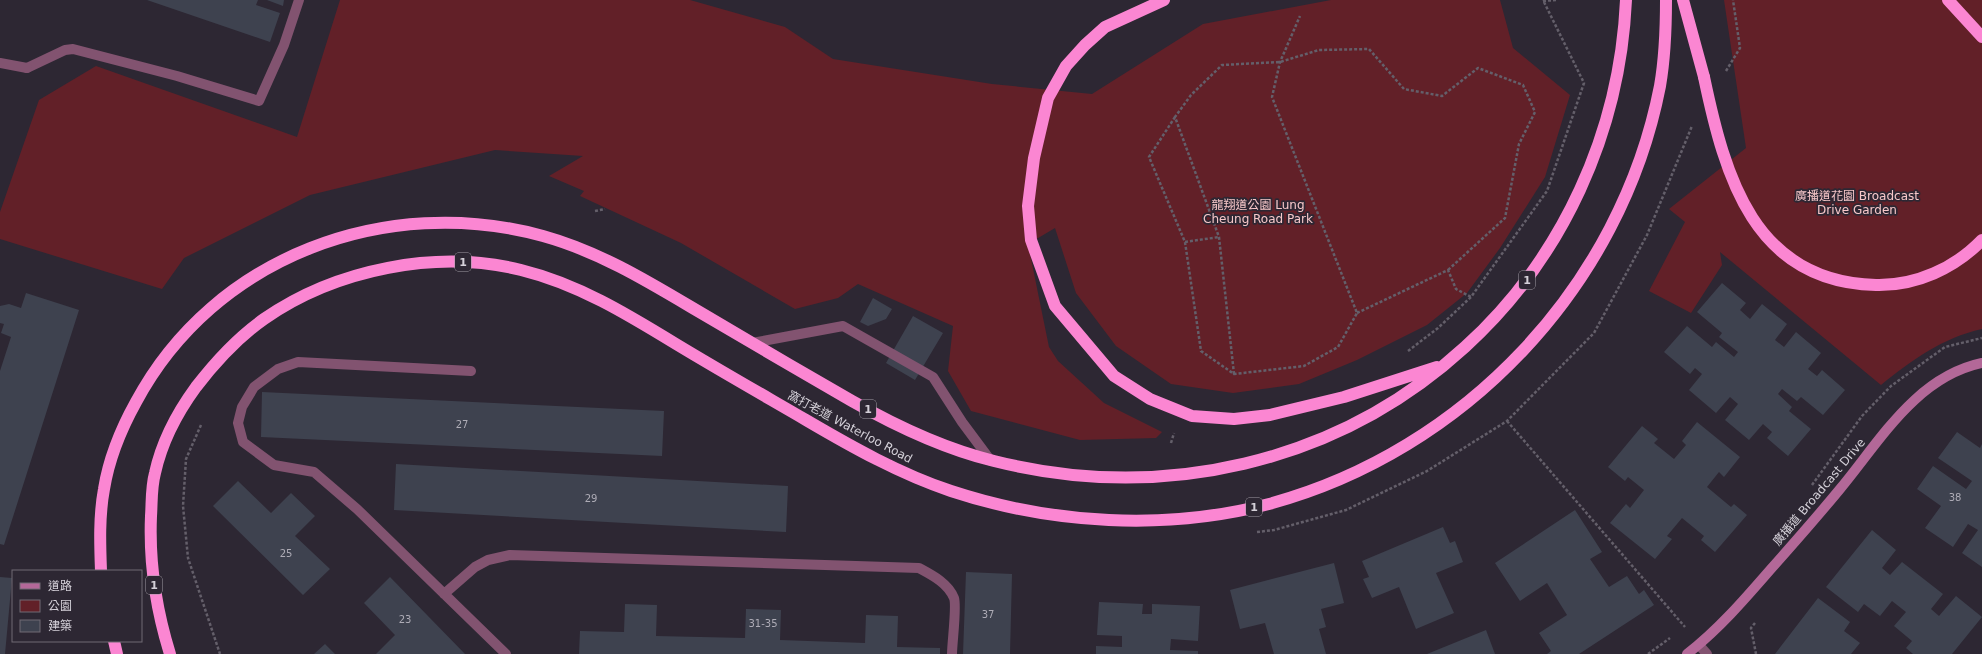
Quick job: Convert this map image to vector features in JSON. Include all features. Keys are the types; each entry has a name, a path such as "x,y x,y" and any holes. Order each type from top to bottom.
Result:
{"highway":[{"path":"1164,0 1105,27 1084,45 1066,66 1048,98 1036,145 1028,206 1031,240 1055,306 1114,376 1150,399 1192,416 1234,419 1270,415 1344,397 1446,364"},
{"name":"窩打老道 Waterloo Road","path":"101,570 102,503 108,469 131,412 162,359 190,326 241,284 264,270 306,249 340,237 395,225 450,222 497,226 541,235 591,252 620,266 856,403 895,424 958,450 991,461 1058,474 1117,478 1149,478 1230,468 1267,459 1302,447 1343,430 1393,402 1446,364 1508,304 1527,280 1560,228 1586,178 1596,151 1608,114 1620,61 1624,38 1626,0"},
{"name":"窩打老道 Waterloo Road","path":"170,654 156,603 150,527 151,494 159,458 166,437 179,412 207,373 226,351 249,331 274,313 307,296 358,275 408,264 429,262 462,262 501,265 527,271 579,290 632,318 750,388 878,459 944,489 1007,507 1036,512 1104,519 1132,520 1198,517 1268,504 1333,483 1388,456 1442,423 1494,380 1517,358 1552,318 1590,264 1628,190 1639,162 1654,110 1662,72 1665,43 1666,0"},
{"path":"1683,0 1704,77 1721,149 1739,195 1751,216 1777,248 1802,266 1815,273 1844,282 1882,285 1902,283 1919,279 1950,265 1982,240"},
{"path":"1948,0 1982,37"}],"street":[{"path":"0,63 27,68 65,50 73,49 177,76 259,102 284,45 299,0"},
{"path":"752,343 843,326 933,377 962,422 991,461"},
{"path":"471,371 298,362 278,369 254,387 242,407 238,424 243,442 274,465 314,472 357,509 506,654"},
{"name":"廣播道 Broadcast Drive","path":"1687,654 1699,645 1730,616 1909,405 1940,379 1958,370 1982,363"},
{"path":"444,594 475,567 488,560 510,555 919,568 936,577 946,587 954,599 952,654"},
{"path":"1699,645 1707,654"}],"path":[{"path":"1407,351 1438,328 1471,297 1547,190 1584,82 1543,1 1556,0"},
{"path":"1300,16 1280,62 1272,97 1357,313"},
{"path":"1369,49 1404,89 1442,96 1478,68 1523,85 1534,112 1519,144 1505,218 1448,270 1357,313 1338,347 1304,366 1234,374 1201,351 1184,242 1149,157 1191,95 1222,65 1280,62 1319,50 1369,49"},
{"path":"1175,117 1219,237 1234,374"},
{"path":"595,211 605,209"},
{"path":"1184,242 1219,237"},
{"path":"1448,270 1456,289 1471,297"},
{"path":"1507,421 1684,627 1678,631"},
{"path":"201,424 186,459 183,506 188,558 220,654"},
{"path":"1171,443 1173,434"},
{"path":"1756,654 1751,628 1758,618"},
{"path":"1648,654 1672,636"}],"green space":[{"name":"龍翔道公園 Lung Cheung Road Park","path":"340,0 690,0 785,27 833,59 992,84 1092,94 1203,24 1331,0 1500,0 1513,48 1570,95 1545,177 1500,248 1467,293 1427,325 1357,360 1299,384 1233,393 1171,384 1116,346 1076,293 1055,228 1028,244 1049,347 1058,361 1104,403 1162,432 1156,438 1080,440 971,411 948,371 953,326 858,284 838,298 795,309 681,243 580,196 584,191 549,176 583,156 495,150 310,195 184,258 162,289 0,239 0,212 39,100 96,66 297,137"},
{"name":"廣播道花園 Broadcast Drive Garden","path":"1724,0 1982,0 1982,329 1954,338 1928,351 1881,385 1720,252 1722,265 1691,313 1649,291 1685,222 1669,209 1746,148"}],"building":[{"path":"147,0 258,0 256,5 280,13 270,42"},
{"path":"267,0 284,0 283,6"},
{"path":"1722,283 1746,303 1740,310 1750,319 1762,304 1787,324 1775,340 1784,347 1796,332 1821,353 1808,369 1817,376 1822,370 1845,390 1823,415 1801,397 1797,401 1782,389 1778,394 1792,407 1789,411 1811,429 1788,456 1767,438 1772,432 1763,424 1749,440 1725,420 1738,404 1730,397 1716,413 1689,390 1702,374 1695,368 1690,374 1664,352 1687,326 1712,347 1716,342 1734,357 1738,352 1719,337 1722,333 1697,312"},
{"path":"26,293 79,310 4,545 0,544 0,371 11,337 1,333 4,324 0,323 0,306 9,304 21,308"},
{"path":"873,298 892,309 886,319 868,326 860,322"},
{"path":"913,316 943,333 915,380 886,363"},
{"path":"262,392 664,411 662,456 261,437"},
{"path":"1697,422 1740,457 1724,477 1719,472 1707,487 1731,507 1734,504 1747,515 1715,552 1701,540 1704,536 1682,518 1667,536 1672,539 1655,559 1610,523 1626,504 1630,508 1644,490 1628,477 1625,481 1608,467 1642,426 1658,439 1654,443 1674,459 1686,445 1682,441"},
{"path":"1957,432 1980,448 1982,444 1982,567 1962,553 1978,530 1968,524 1953,547 1925,528 1941,506 1917,489 1933,466 1966,489 1972,481 1938,458"},
{"path":"396,464 788,486 786,532 394,510"},
{"path":"238,481 271,513 291,493 315,516 295,536 330,569 303,595 213,506"},
{"path":"1575,510 1602,552 1590,559 1609,587 1627,576 1639,594 1644,590 1654,605 1579,654 1547,654 1551,651 1539,633 1567,615 1547,583 1520,601 1495,563"},
{"path":"1443,527 1450,543 1455,541 1463,562 1436,573 1454,613 1416,629 1399,587 1372,598 1363,579 1369,577 1362,561"},
{"path":"1872,530 1896,550 1882,568 1890,575 1902,562 1943,594 1931,609 1939,616 1956,596 1982,617 1952,654 1913,654 1906,648 1912,641 1894,626 1906,612 1892,601 1880,616 1864,604 1858,612 1826,587"},
{"path":"1334,563 1344,603 1321,609 1326,627 1319,629 1326,654 1274,654 1265,623 1240,629 1230,590"},
{"path":"966,572 1012,574 1010,654 963,654"},
{"path":"0,577 12,578 5,654 0,654"},
{"path":"390,577 465,654 376,654 395,635 364,603"},
{"path":"1818,598 1850,622 1844,631 1860,643 1851,654 1775,654"},
{"path":"1099,602 1143,604 1142,614 1152,614 1152,604 1200,606 1198,641 1171,639 1170,650 1198,651 1198,654 1096,654 1096,646 1122,647 1122,636 1097,635"},
{"path":"625,604 657,605 656,636 745,638 746,609 781,610 780,640 865,643 866,615 898,616 897,647 940,648 940,654 579,654 580,631 624,632"},
{"path":"1486,630 1495,654 1427,654"},
{"path":"325,644 335,654 314,654"}]}
